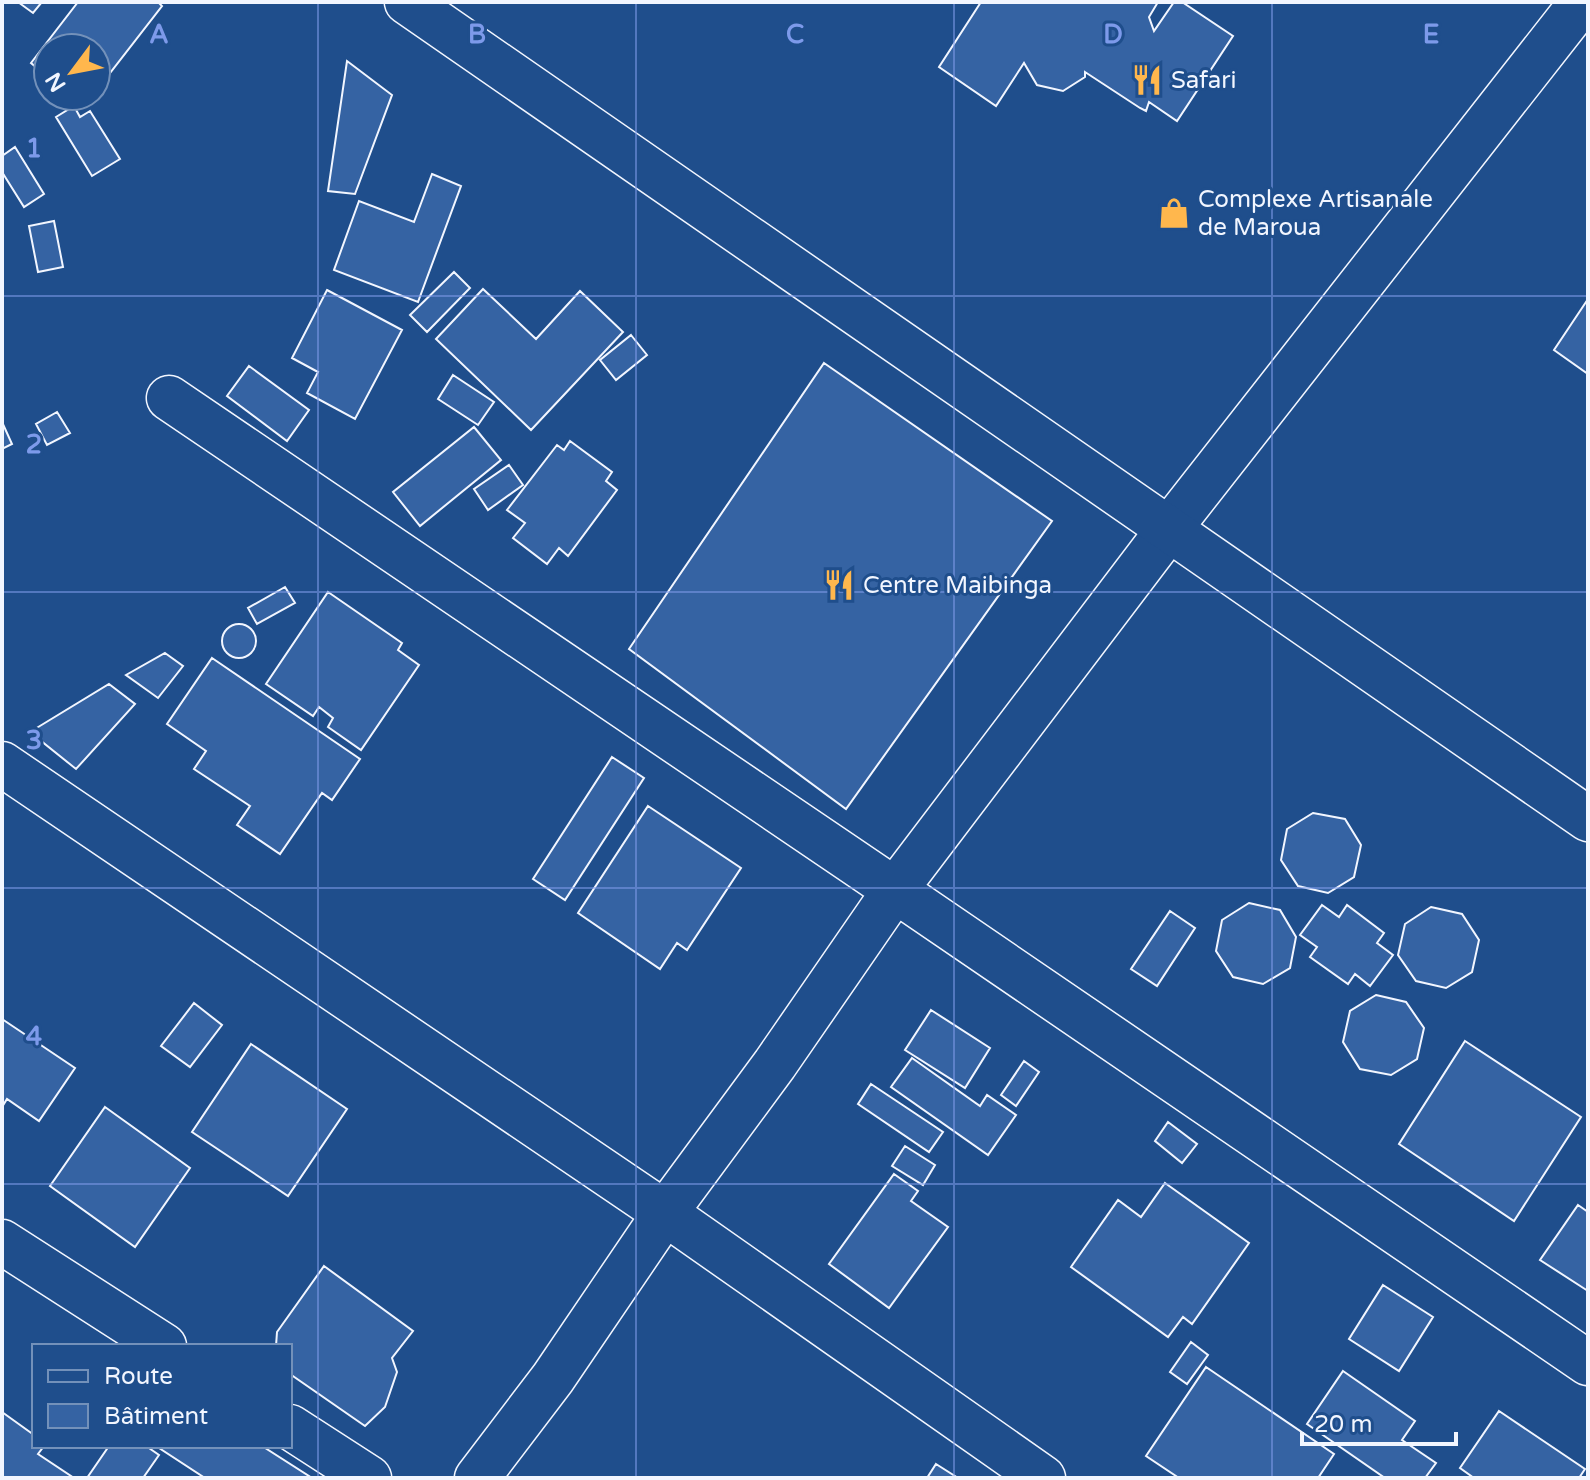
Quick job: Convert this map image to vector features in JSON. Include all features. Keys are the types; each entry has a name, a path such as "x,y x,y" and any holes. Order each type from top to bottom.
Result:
{"street":[{"path":"407,2 1588,819"},
{"path":"477,1478 553,1378 665,1213 775,1064 895,890 1169,529 1582,2"},
{"path":"169,398 1588,1363"},
{"path":"2,764 665,1213 1043,1478"},
{"path":"2,1242 161,1344"},
{"path":"292,1428 369,1478"}],"building":[{"path":"18,2 42,2 33,13"},
{"path":"78,2 158,2 162,6 112,70 112,32 55,32"},
{"path":"981,2 1158,2 1149,17 1154,31 1174,2 1182,2 1233,36 1177,121 1149,102 1146,111 1140,108 1085,72 1085,77 1063,91 1037,85 1024,63 996,106 939,67"},
{"path":"347,61 392,95 355,194 328,191"},
{"path":"64,112 77,112 80,117 91,112 120,159 92,176 56,117"},
{"path":"15,147 44,194 24,207 2,172 2,156"},
{"path":"432,174 461,186 418,302 334,270 359,201 414,222"},
{"path":"54,221 63,267 38,272 29,226"},
{"path":"454,272 470,288 427,332 410,315"},
{"path":"483,289 536,339 580,291 623,332 531,430 436,339"},
{"path":"327,290 402,330 355,419 307,393 318,372 292,358"},
{"path":"1588,299 1588,374 1554,350"},
{"path":"631,335 647,355 616,380 600,360"},
{"name":"Centre Maibinga","path":"824,363 1052,521 846,809 629,649"},
{"path":"249,366 309,410 287,441 227,396"},
{"path":"453,375 494,402 478,425 438,399"},
{"path":"57,412 70,433 47,445 36,424"},
{"path":"2,422 12,444 2,449"},
{"path":"474,427 501,460 420,526 393,492"},
{"path":"570,441 612,472 606,481 617,490 568,556 559,548 547,564 513,538 525,523 507,510 557,445 564,450"},
{"path":"509,465 523,485 488,510 474,489"},
{"path":"285,587 295,603 257,624 248,608"},
{"path":"328,592 402,643 398,650 419,665 361,750 328,727 333,718 319,707 313,716 266,684"},
{"path":"239,624 251,629 256,641 251,653 239,658 227,653 222,641 227,629"},
{"path":"165,653 183,666 158,698 126,675"},
{"path":"212,658 360,759 332,800 322,793 280,854 237,825 250,806 194,769 206,751 167,724"},
{"path":"109,684 135,704 76,769 30,732"},
{"path":"612,757 644,778 565,900 533,879"},
{"path":"648,806 741,868 687,950 677,943 660,969 578,913"},
{"path":"1313,813 1345,819 1361,845 1354,877 1328,893 1298,886 1281,860 1287,829"},
{"path":"1249,903 1280,910 1296,937 1290,968 1263,984 1233,977 1216,951 1222,920"},
{"path":"1322,905 1339,917 1347,905 1384,933 1377,943 1393,955 1370,986 1355,974 1348,984 1310,957 1317,947 1300,935"},
{"path":"1431,907 1462,914 1479,940 1472,972 1446,988 1416,981 1398,955 1405,924"},
{"path":"1170,911 1195,928 1157,986 1131,969"},
{"path":"1376,995 1406,1002 1424,1028 1417,1059 1391,1075 1360,1069 1343,1042 1350,1011"},
{"path":"194,1003 222,1025 190,1067 161,1046"},
{"path":"931,1010 990,1048 965,1088 905,1050"},
{"path":"2,1019 75,1068 39,1121 7,1099 2,1107"},
{"path":"1465,1041 1581,1117 1514,1221 1399,1144"},
{"path":"251,1044 347,1109 288,1196 192,1132"},
{"path":"912,1058 980,1106 987,1095 1016,1115 988,1155 891,1087"},
{"path":"1024,1061 1039,1072 1016,1106 1001,1095"},
{"path":"871,1084 943,1132 929,1152 858,1104"},
{"path":"105,1107 190,1168 135,1247 50,1186"},
{"path":"1168,1122 1197,1144 1182,1163 1155,1141"},
{"path":"905,1146 935,1165 923,1185 892,1166"},
{"path":"894,1174 918,1191 911,1201 948,1227 889,1308 829,1264"},
{"path":"1165,1183 1249,1243 1192,1324 1183,1317 1168,1337 1071,1267 1118,1200 1141,1217"},
{"path":"1578,1205 1588,1212 1588,1291 1540,1260"},
{"path":"324,1266 413,1331 392,1358 397,1372 385,1407 365,1426 292,1375 292,1344 276,1344 277,1332"},
{"path":"1383,1285 1433,1317 1399,1371 1349,1339"},
{"path":"1191,1342 1208,1355 1187,1384 1170,1372"},
{"path":"1206,1367 1334,1454 1318,1478 1179,1478 1146,1456"},
{"path":"1343,1371 1415,1421 1402,1440 1436,1463 1425,1478 1385,1478 1307,1424"},
{"path":"1499,1411 1585,1469 1579,1478 1474,1478 1460,1468"},
{"path":"2,1412 32,1434 32,1448 42,1448 38,1454 74,1478 2,1478"},
{"path":"108,1448 149,1448 159,1455 143,1478 87,1478"},
{"path":"159,1448 265,1448 312,1478 205,1478"},
{"path":"936,1464 958,1478 927,1478"}],"place":[{"name":"Safari","path":"1147,80"},
{"name":"Complexe Artisanale de Maroua","path":"1174,213"},
{"name":"Centre Maibinga","path":"839,585"}]}
